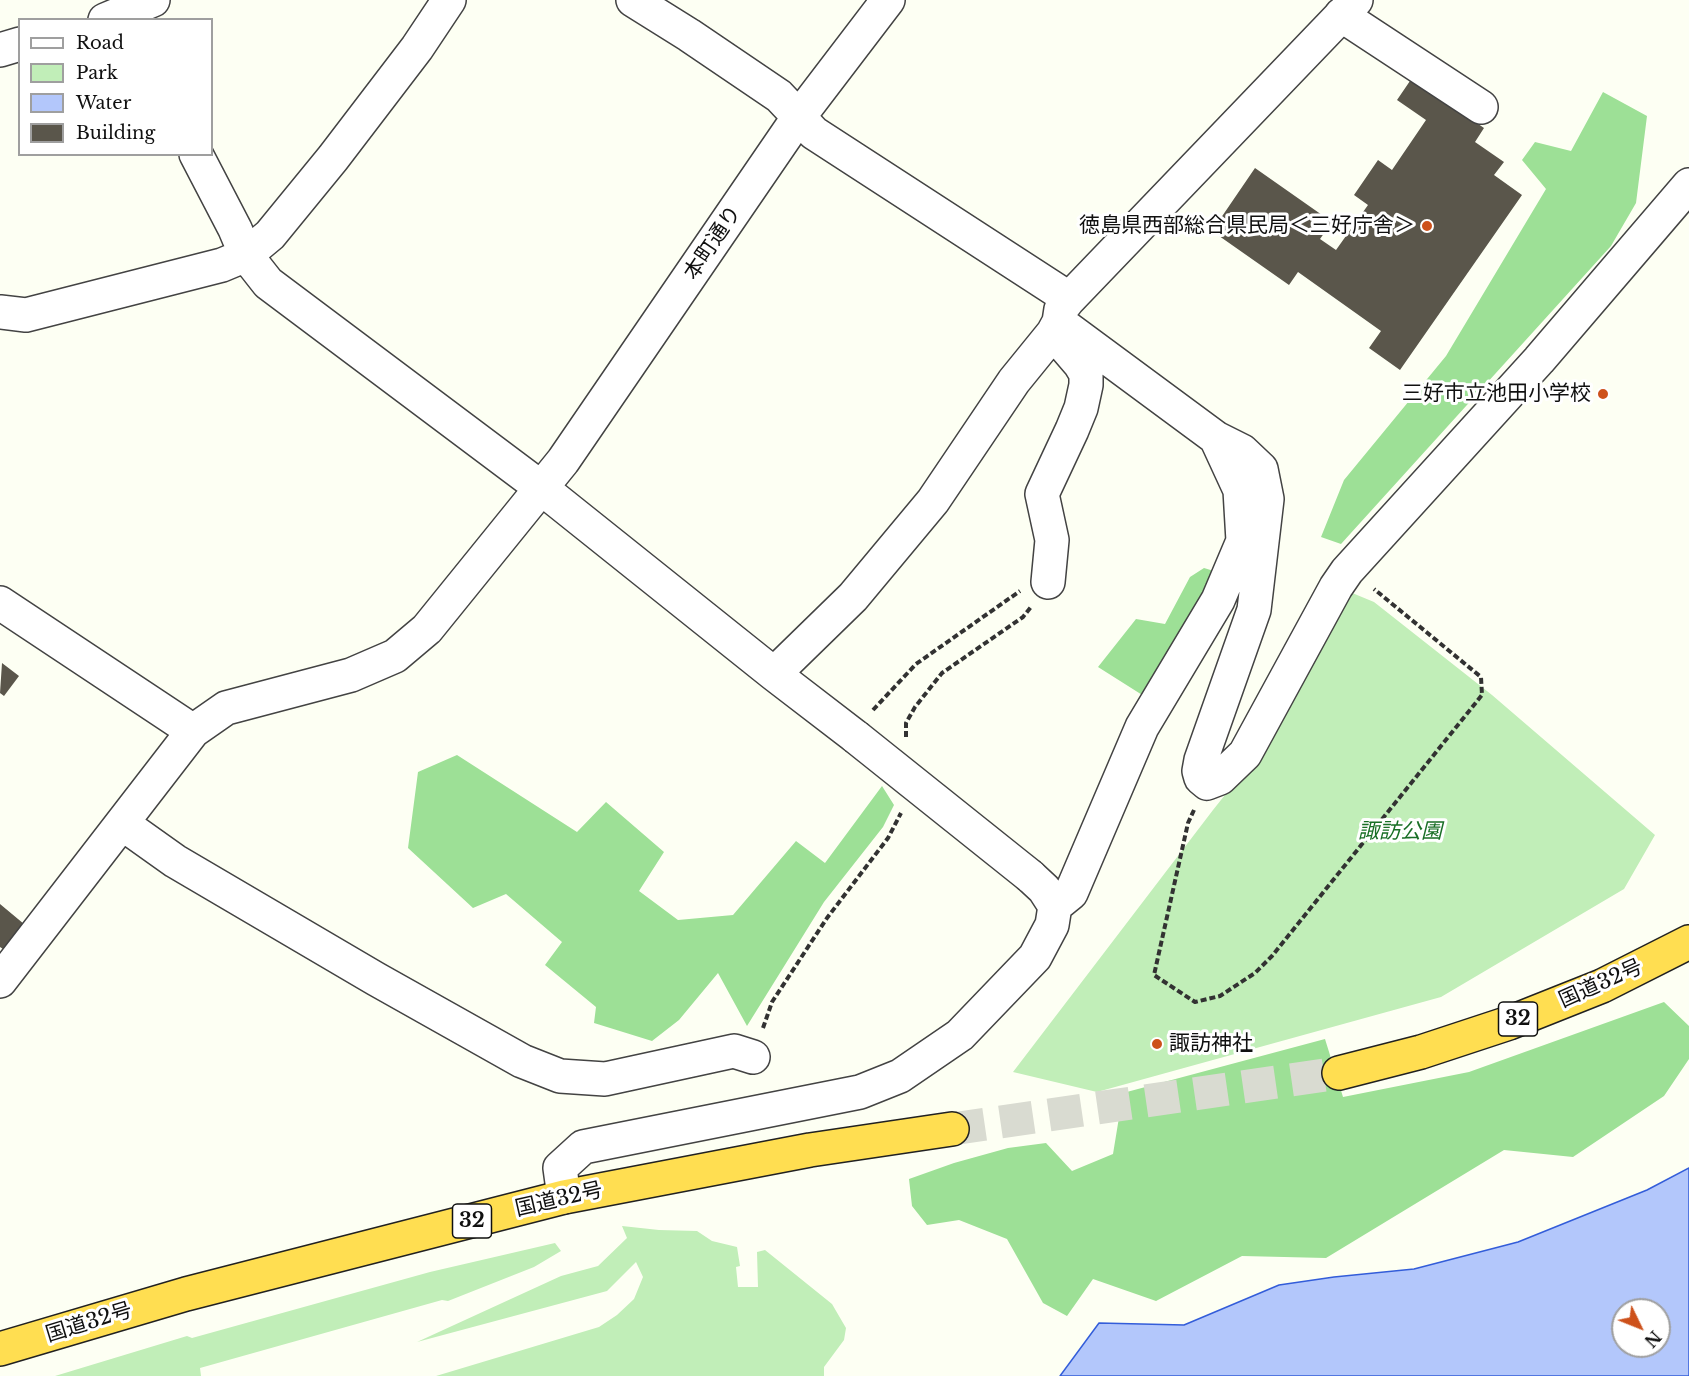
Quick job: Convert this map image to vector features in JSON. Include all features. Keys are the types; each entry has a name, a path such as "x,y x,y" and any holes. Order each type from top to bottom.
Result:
{"highway":[{"name":"国道32号","path":"1339,1073 1421,1052 1509,1023 1602,986 1689,942"},
{"name":"国道32号","path":"0,1349 186,1294 564,1197 810,1150 952,1129"}],"street":[{"path":"107,14 153,0"},
{"path":"0,312 26,315 222,265 246,255 270,235 333,158 417,48 449,0"},
{"path":"633,0 690,34 780,96 814,133 1047,283 1060,318 1086,374 1081,408 1042,494 1052,540 1050,572"},
{"name":"本町通り","path":"0,981 193,731 226,708 351,675 395,657 428,629 563,461 798,118 888,0"},
{"path":"774,674 854,597 933,501 1014,381 1060,318 1349,8 1481,107"},
{"path":"0,50 18,45"},
{"path":"197,156 246,255 268,283 540,487 854,735 1030,876 1044,889 1055,906 1052,925 1035,957 960,1035 900,1076 860,1092 583,1147 560,1168 564,1197"},
{"path":"1060,318 1216,438 1242,451 1261,470 1267,499 1254,610 1199,771 1201,778 1207,783 1220,778 1245,754 1336,587 1347,571 1539,360 1689,185"},
{"path":"1055,906 1071,893 1142,727 1218,600 1243,541 1240,490 1216,438"},
{"path":"0,603 193,731"},
{"path":"123,824 175,861 376,980 522,1061 560,1076 605,1079 734,1051 753,1057"}],"path":[{"path":"1207,783 1188,823 1154,975 1195,1002 1220,996 1229,991 1255,973 1272,956 1482,695 1481,677 1377,591 1347,571"},
{"path":"854,735 916,664 1050,572"},
{"path":"906,744 906,723 915,707 942,673 1023,616 1041,597 1050,572"},
{"path":"753,1057 772,1002 827,918 888,838 903,810"}],"green space":[{"path":"1603,92 1647,116 1636,203 1611,246 1341,544 1321,537 1344,480 1446,356 1546,189 1522,160 1535,142 1571,151"},
{"path":"1204,568 1217,572 1147,698 1098,667 1136,619 1165,624 1190,577"},
{"name":"諏訪公園","path":"1345,590 1374,602 1492,695 1655,835 1624,889 1441,997 1097,1092 1013,1072 1252,761"},
{"path":"457,755 577,832 606,802 664,852 639,891 678,920 733,915 796,841 825,863 882,786 894,805 883,827 824,902 747,1026 718,973 679,1020 652,1041 594,1023 596,1007 545,965 562,942 506,894 473,908 408,848 418,772"},
{"path":"1664,1002 1689,1026 1689,1059 1664,1096 1573,1157 1504,1150 1326,1258 1242,1256 1156,1301 1093,1279 1067,1316 1043,1303 1007,1239 959,1220 927,1225 912,1206 909,1179 954,1163 1008,1148 1046,1143 1072,1171 1113,1154 1123,1093 1325,1039 1343,1097 1469,1072"},
{"path":"622,1226 697,1231 712,1241 737,1247 740,1266 736,1267 738,1287 758,1287 757,1252 765,1250 832,1304 846,1328 844,1340 824,1367 824,1376 436,1376 599,1327 617,1315 634,1299 643,1277 636,1262 607,1291 417,1342 561,1276 598,1266 627,1238"},
{"path":"555,1243 561,1251 534,1267 448,1301 442,1300 200,1368 201,1376 55,1376 187,1336 192,1338 430,1272"}],"water":[{"path":"1689,1168 1689,1376 1060,1376 1099,1323 1184,1325 1279,1285 1414,1269 1518,1242 1647,1190"}],"building":[{"name":"徳島県西部総合県民局＜三好庁舎＞","path":"1412,78 1484,128 1475,142 1504,162 1494,175 1522,195 1400,370 1369,348 1381,331 1298,272 1289,285 1212,231 1255,168 1332,222 1320,239 1336,250 1368,205 1354,195 1378,160 1392,170 1426,120 1397,100"},
{"path":"2,663 19,676 4,696 0,693"},
{"path":"0,904 24,924 3,949 0,947"}],"tunnel":[{"path":"952,1129 1339,1073"}],"place":[{"name":"徳島県西部総合県民局＜三好庁舎＞","path":"1427,226"},
{"name":"三好市立池田小学校","path":"1603,394"},
{"name":"諏訪神社","path":"1157,1044"}]}
